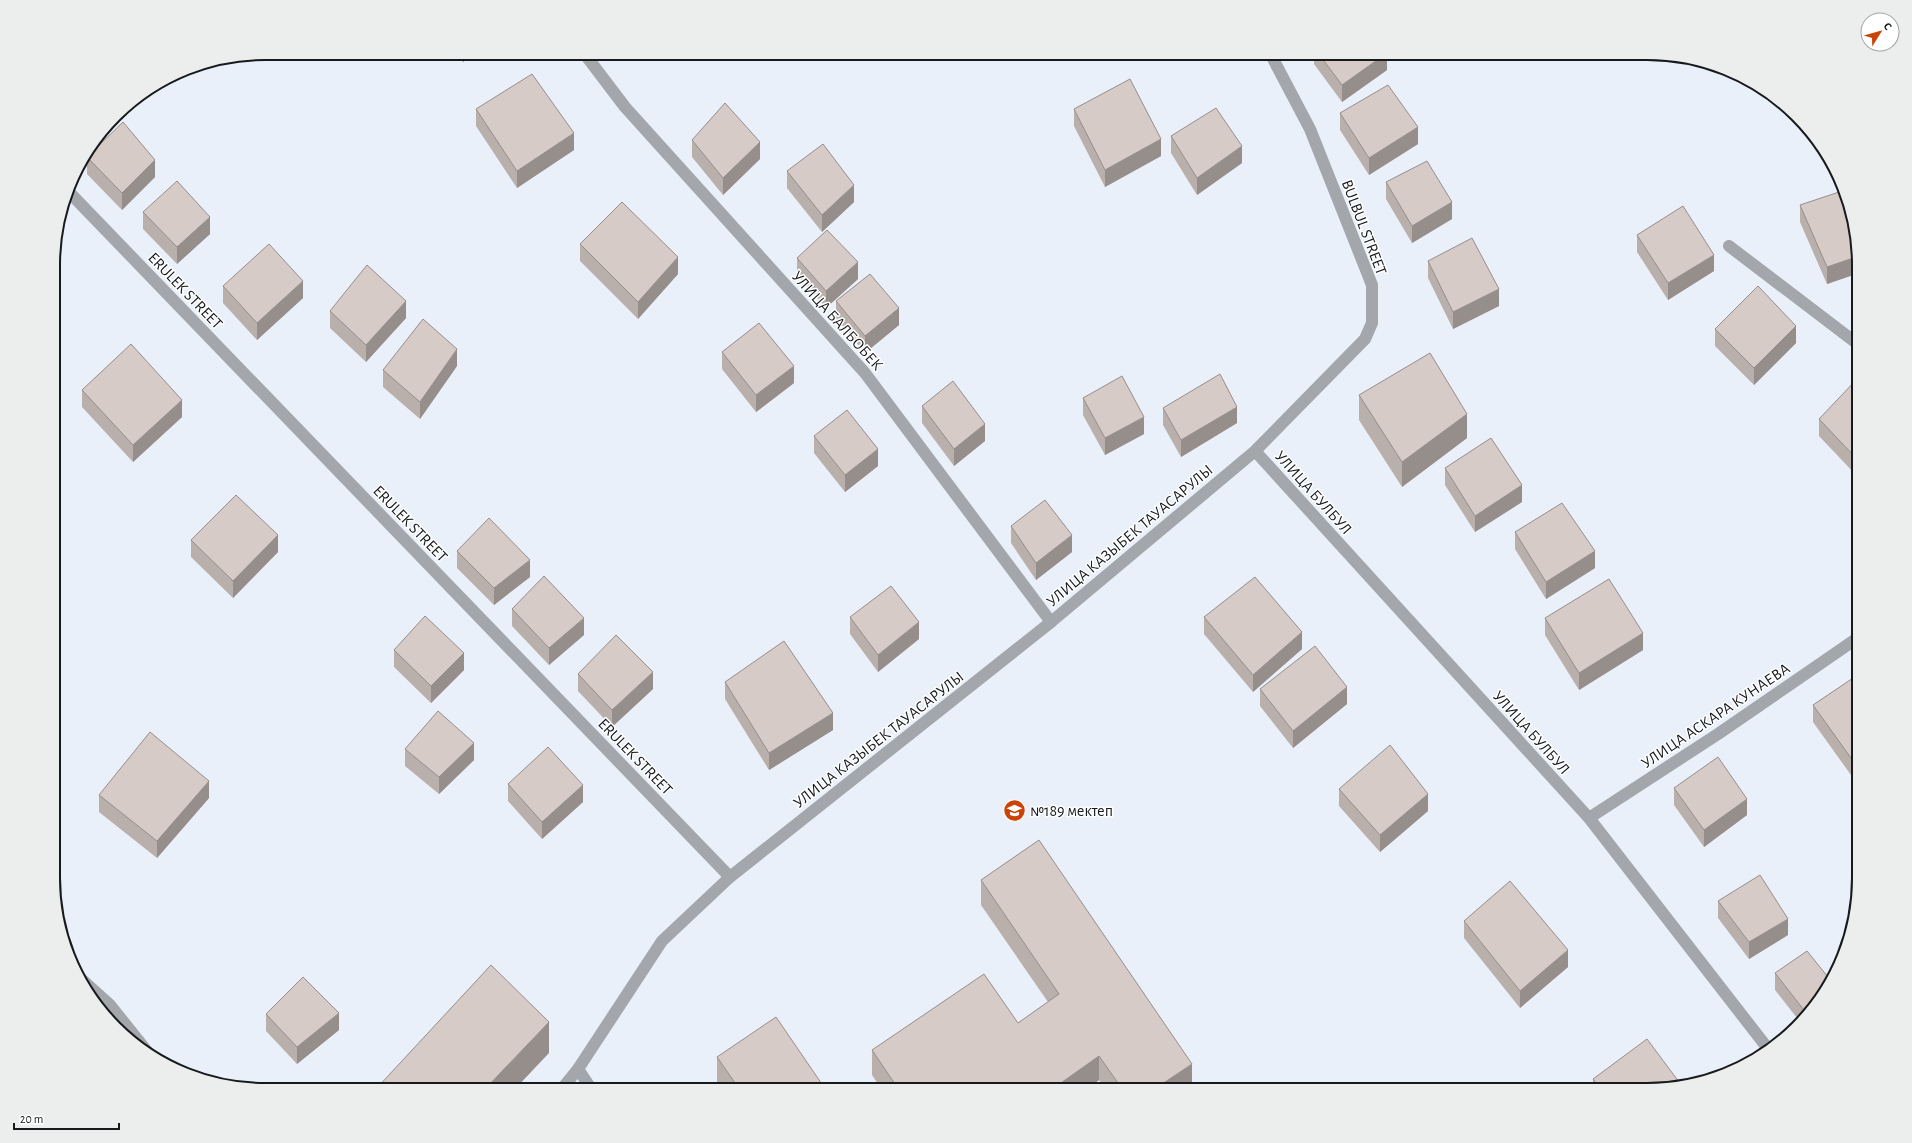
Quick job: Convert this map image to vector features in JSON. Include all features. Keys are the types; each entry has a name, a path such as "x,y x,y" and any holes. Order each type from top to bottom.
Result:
{"street":[{"name":"УЛИЦА БАЛБОБЕК","path":"589,60 625,107 865,373 1051,622"},
{"name":"BULBUL STREET","path":"1255,451 1365,339 1372,323 1372,285 1310,129 1274,60"},
{"name":"ERULEK STREET","path":"72,195 730,876"},
{"path":"1729,246 1852,340"},
{"name":"УЛИЦА КАЗЫБЕК ТАУАСАРУЛЫ","path":"567,1083 578,1069 662,941 730,876 1051,622 1255,451"},
{"name":"УЛИЦА БУЛБУЛ","path":"1255,451 1589,818 1766,1046"},
{"name":"УЛИЦА АСКАРА КУНАЕВА","path":"1589,818 1718,734 1852,641"},
{"path":"92,989 110,1005 136,1037"},
{"path":"578,1069 587,1083"}],"building":[{"path":"1323,60 1377,60 1342,85"},
{"path":"532,74 574,133 517,171 476,109"},
{"path":"1130,79 1161,139 1105,170 1074,109"},
{"path":"1388,85 1418,127 1369,158 1340,113"},
{"path":"725,103 760,142 723,178 692,140"},
{"path":"1216,108 1242,146 1197,178 1171,136"},
{"path":"123,122 155,160 122,193 89,159 96,148"},
{"path":"823,144 854,185 822,215 787,171"},
{"path":"1427,161 1452,202 1412,226 1386,182"},
{"path":"177,181 210,217 177,247 143,212"},
{"path":"1838,192 1848,225 1852,258 1827,267 1800,205"},
{"path":"622,202 678,257 638,302 580,244"},
{"path":"1683,206 1714,255 1668,283 1637,235"},
{"path":"827,230 858,262 826,291 797,258"},
{"path":"1472,238 1499,289 1453,312 1428,261"},
{"path":"269,244 303,281 257,323 223,286"},
{"path":"367,265 406,301 366,345 330,311"},
{"path":"870,274 899,308 865,336 836,301"},
{"path":"1758,286 1796,326 1754,368 1715,329"},
{"path":"423,319 457,349 420,402 383,370"},
{"path":"759,323 794,366 756,395 722,352"},
{"path":"131,344 182,400 133,445 82,390"},
{"path":"1430,353 1467,414 1402,462 1359,395"},
{"path":"1220,374 1237,407 1181,440 1163,408"},
{"path":"1122,376 1144,417 1105,438 1083,398"},
{"path":"953,381 985,424 954,449 922,406"},
{"path":"1852,384 1852,454 1819,419"},
{"path":"847,410 878,449 845,475 814,436"},
{"path":"1491,438 1522,485 1475,516 1445,468"},
{"path":"236,495 278,535 233,581 191,540"},
{"path":"1045,500 1072,535 1036,563 1011,526"},
{"path":"1562,503 1595,551 1546,582 1515,532"},
{"path":"489,518 530,560 494,588 457,551"},
{"path":"544,576 584,618 549,648 512,609"},
{"path":"1255,577 1302,632 1253,675 1204,617"},
{"path":"1609,579 1643,633 1579,673 1545,618"},
{"path":"891,586 919,622 878,655 850,617"},
{"path":"425,616 464,653 431,686 394,650"},
{"path":"616,635 653,672 612,710 578,674"},
{"path":"784,641 833,713 769,753 725,682"},
{"path":"1315,646 1347,687 1293,731 1260,689"},
{"path":"1852,679 1851,758 1813,705"},
{"path":"438,711 474,743 439,777 405,749"},
{"path":"150,732 209,781 157,841 99,795"},
{"path":"1390,745 1428,794 1380,835 1339,789"},
{"path":"548,747 583,785 542,822 508,784"},
{"path":"1718,757 1747,799 1704,830 1674,788"},
{"path":"1039,840 1192,1064 1164,1083 1118,1083 1099,1056 1061,1083 894,1083 872,1050 984,974 1018,1023 1059,994 981,880"},
{"path":"1760,875 1788,919 1749,942 1718,901"},
{"path":"1510,881 1568,950 1520,991 1464,921"},
{"path":"1807,951 1827,976 1818,992 1804,1010 1775,973"},
{"path":"491,965 549,1022 491,1083 381,1083"},
{"path":"303,977 339,1013 297,1047 266,1014"},
{"path":"776,1017 821,1083 735,1083 717,1057"},
{"path":"1647,1039 1678,1080 1661,1083 1596,1083 1593,1079"}],"place":[{"name":"№189 мектеп","path":"1014,810"}]}
